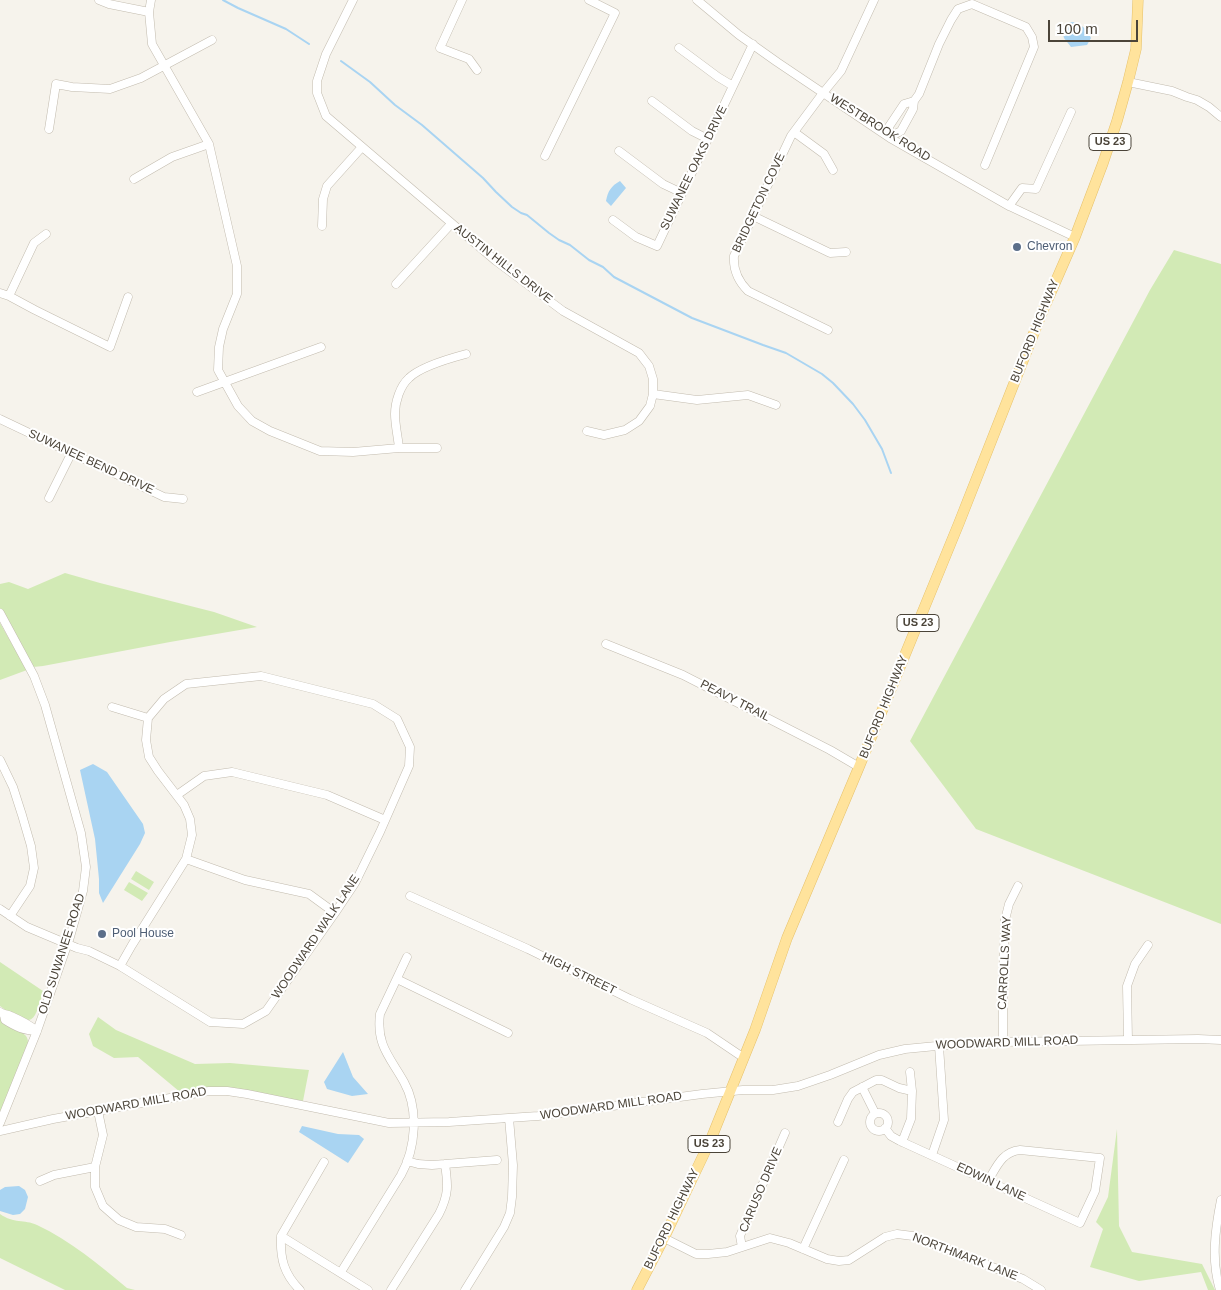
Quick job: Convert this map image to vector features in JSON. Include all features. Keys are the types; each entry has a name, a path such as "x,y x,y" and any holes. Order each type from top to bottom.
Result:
{"main road":[{"name":"BUFORD HIGHWAY","path":"637,1290 711,1139 731,1091 787,938 959,523 1041,315 1075,237 1103,163 1128,82 1136,49 1138,0"}],"street":[{"path":"99,0 109,4 149,12"},
{"path":"151,0 149,12 152,44 209,144 237,266 237,294 223,329 219,347 218,370 238,406 252,421 270,431 320,451 353,452 400,448 437,448"},
{"name":"AUSTIN HILLS DRIVE","path":"353,0 326,56 317,81 317,93 326,116 496,261 563,311 639,353 648,366 653,379 653,394"},
{"path":"462,0 440,48 469,59 476,70"},
{"path":"545,156 615,13 589,0"},
{"name":"WESTBROOK ROAD","path":"697,0 777,62 891,136 1009,206 1075,237"},
{"name":"BRIDGETON COVE","path":"828,330 748,291 741,284 733,265 734,256 791,136 841,71 874,0"},
{"path":"914,101 904,104 894,117 888,128 891,136 901,131 913,109 914,101 919,94 939,44 958,9 972,4 1026,27 1032,37 1034,47 985,165"},
{"path":"49,129 56,84 72,87 110,89 141,78 212,40"},
{"name":"SUWANEE OAKS DRIVE","path":"613,220 636,237 656,246 753,44"},
{"path":"679,48 733,86"},
{"path":"1128,82 1172,91 1197,100 1221,117"},
{"path":"652,101 692,131 708,139"},
{"path":"1009,206 1022,188 1036,189 1072,112"},
{"path":"794,132 824,154 833,170"},
{"path":"134,180 172,157 209,144"},
{"path":"322,226 323,200 327,186 362,147"},
{"path":"619,151 663,184 682,193"},
{"path":"752,216 830,253 846,252"},
{"path":"396,284 451,224"},
{"path":"9,296 34,243 46,234"},
{"path":"0,293 110,347 128,297"},
{"path":"197,392 321,347"},
{"path":"400,448 395,414 397,400 409,378 422,370 466,354"},
{"path":"586,431 604,435 625,430 639,421 650,406 653,394 697,400 748,395 776,405"},
{"name":"SUWANEE BEND DRIVE","path":"0,419 164,497 183,499"},
{"path":"49,498 71,454"},
{"name":"OLD SUWANEE ROAD","path":"0,613 34,676 44,705 81,833 86,867 83,891 68,944 37,1031 0,1123"},
{"name":"PEAVY TRAIL","path":"606,644 698,683 830,750 859,767"},
{"name":"WOODWARD WALK LANE","path":"0,909 27,927 89,951 120,966 210,1022 243,1024 266,1011 356,883 409,766 410,747 397,719 373,704 261,676 186,684 164,699 148,718"},
{"path":"112,707 148,718 146,740 149,756 158,772 184,805 190,819 192,835 186,859 120,966"},
{"path":"0,760 13,787 22,815 31,846 34,868 30,886 10,916"},
{"path":"177,795 204,776 232,772 327,795 385,820"},
{"path":"186,859 245,880 308,894 335,913"},
{"name":"CARROLLS WAY","path":"1003,1042 1005,920 1009,904 1018,886"},
{"name":"HIGH STREET","path":"410,896 707,1033 744,1058"},
{"path":"1128,1040 1127,986 1135,964 1148,945"},
{"path":"341,1272 401,1175 411,1148 414,1123 409,1093 385,1052 379,1031 380,1014 407,956"},
{"path":"397,979 508,1033"},
{"path":"2,1013 10,1014 37,1031"},
{"name":"WOODWARD MILL ROAD","path":"0,1131 209,1091 247,1094 389,1123 449,1122 538,1116 702,1094 773,1090 798,1086 879,1055 905,1049 1003,1042 1221,1040"},
{"path":"932,1155 944,1120 939,1046"},
{"path":"902,1142 911,1119 912,1091 910,1072"},
{"path":"838,1122 852,1092 876,1080 882,1080 899,1088 912,1091"},
{"name":"EDWIN LANE","path":"862,1087 875,1113"},
{"path":"98,1111 103,1134 95,1167 95,1188 103,1206 119,1220 136,1227 165,1229 181,1235"},
{"name":"EDWIN LANE","path":"875,1113 883,1114 887,1118 888,1124 884,1128 877,1130 872,1127 871,1119 875,1113"},
{"path":"465,1290 504,1227 510,1213 512,1165 509,1118"},
{"name":"EDWIN LANE","path":"884,1128 891,1136 902,1142 1080,1223 1095,1192 1100,1158 1014,1150 1001,1159 988,1181"},
{"name":"CARUSO DRIVE","path":"742,1247 740,1236 785,1134"},
{"path":"407,1161 418,1164 446,1164 497,1160"},
{"path":"803,1250 844,1160"},
{"path":"300,1290 291,1281 284,1268 280,1250 281,1236 324,1162"},
{"path":"391,1290 446,1202 448,1186 446,1164"},
{"path":"40,1181 95,1167"},
{"path":"1220,1290 1216,1276 1214,1253 1221,1200"},
{"name":"NORTHMARK LANE","path":"664,1238 696,1254 728,1252 770,1238 789,1243 827,1260 839,1261 850,1260 885,1237 897,1234 913,1236 1024,1279 1041,1290"},
{"path":"281,1236 368,1290"}],"green space":[{"path":"1174,250 1221,264 1221,924 976,829 910,741 1150,290"},
{"path":"65,573 214,612 257,627 33,667 0,608 0,584 9,582 28,589"},
{"path":"0,623 27,670 0,680"},
{"path":"136,871 154,882 149,890 131,879"},
{"path":"129,882 148,893 142,901 124,890"},
{"path":"0,962 43,991 38,1009 32,1019 23,1020 18,1018 0,1006"},
{"path":"98,1017 116,1030 195,1064 230,1063 309,1070 303,1101 215,1087 180,1092 138,1057 114,1058 93,1046 89,1034"},
{"path":"0,1018 25,1034 28,1044 0,1113"},
{"path":"1117,1129 1119,1226 1132,1252 1202,1264 1215,1290 1208,1290 1201,1272 1139,1281 1090,1267 1103,1229 1096,1222 1108,1197"},
{"path":"0,1214 10,1219 32,1223 49,1231 84,1254 127,1288 135,1290 65,1290 0,1258"}],"water":[{"path":"1070,22 1080,25 1087,32 1091,38 1087,45 1071,47 1064,38 1062,30"},
{"path":"620,181 626,188 611,206 606,201 608,194 610,189"},
{"path":"93,764 107,772 143,824 145,833 103,903 99,893 95,839 80,770"},
{"path":"343,1052 353,1077 368,1094 352,1096 327,1089 324,1082"},
{"path":"302,1126 338,1134 359,1135 364,1139 348,1163 299,1132"},
{"path":"19,1186 25,1190 28,1197 25,1209 20,1214 13,1215 0,1211 0,1190 5,1187"}],"waterway":[{"path":"223,0 286,29 309,44"},
{"path":"341,61 370,82 395,105 422,125 483,178 512,207 527,215 549,233 570,245 589,260 603,267 614,277 692,318 786,353 822,374 853,404 865,420 882,449 891,473"}],"place":[{"name":"Chevron","path":"1017,247"},
{"name":"Pool House","path":"102,934"}]}
